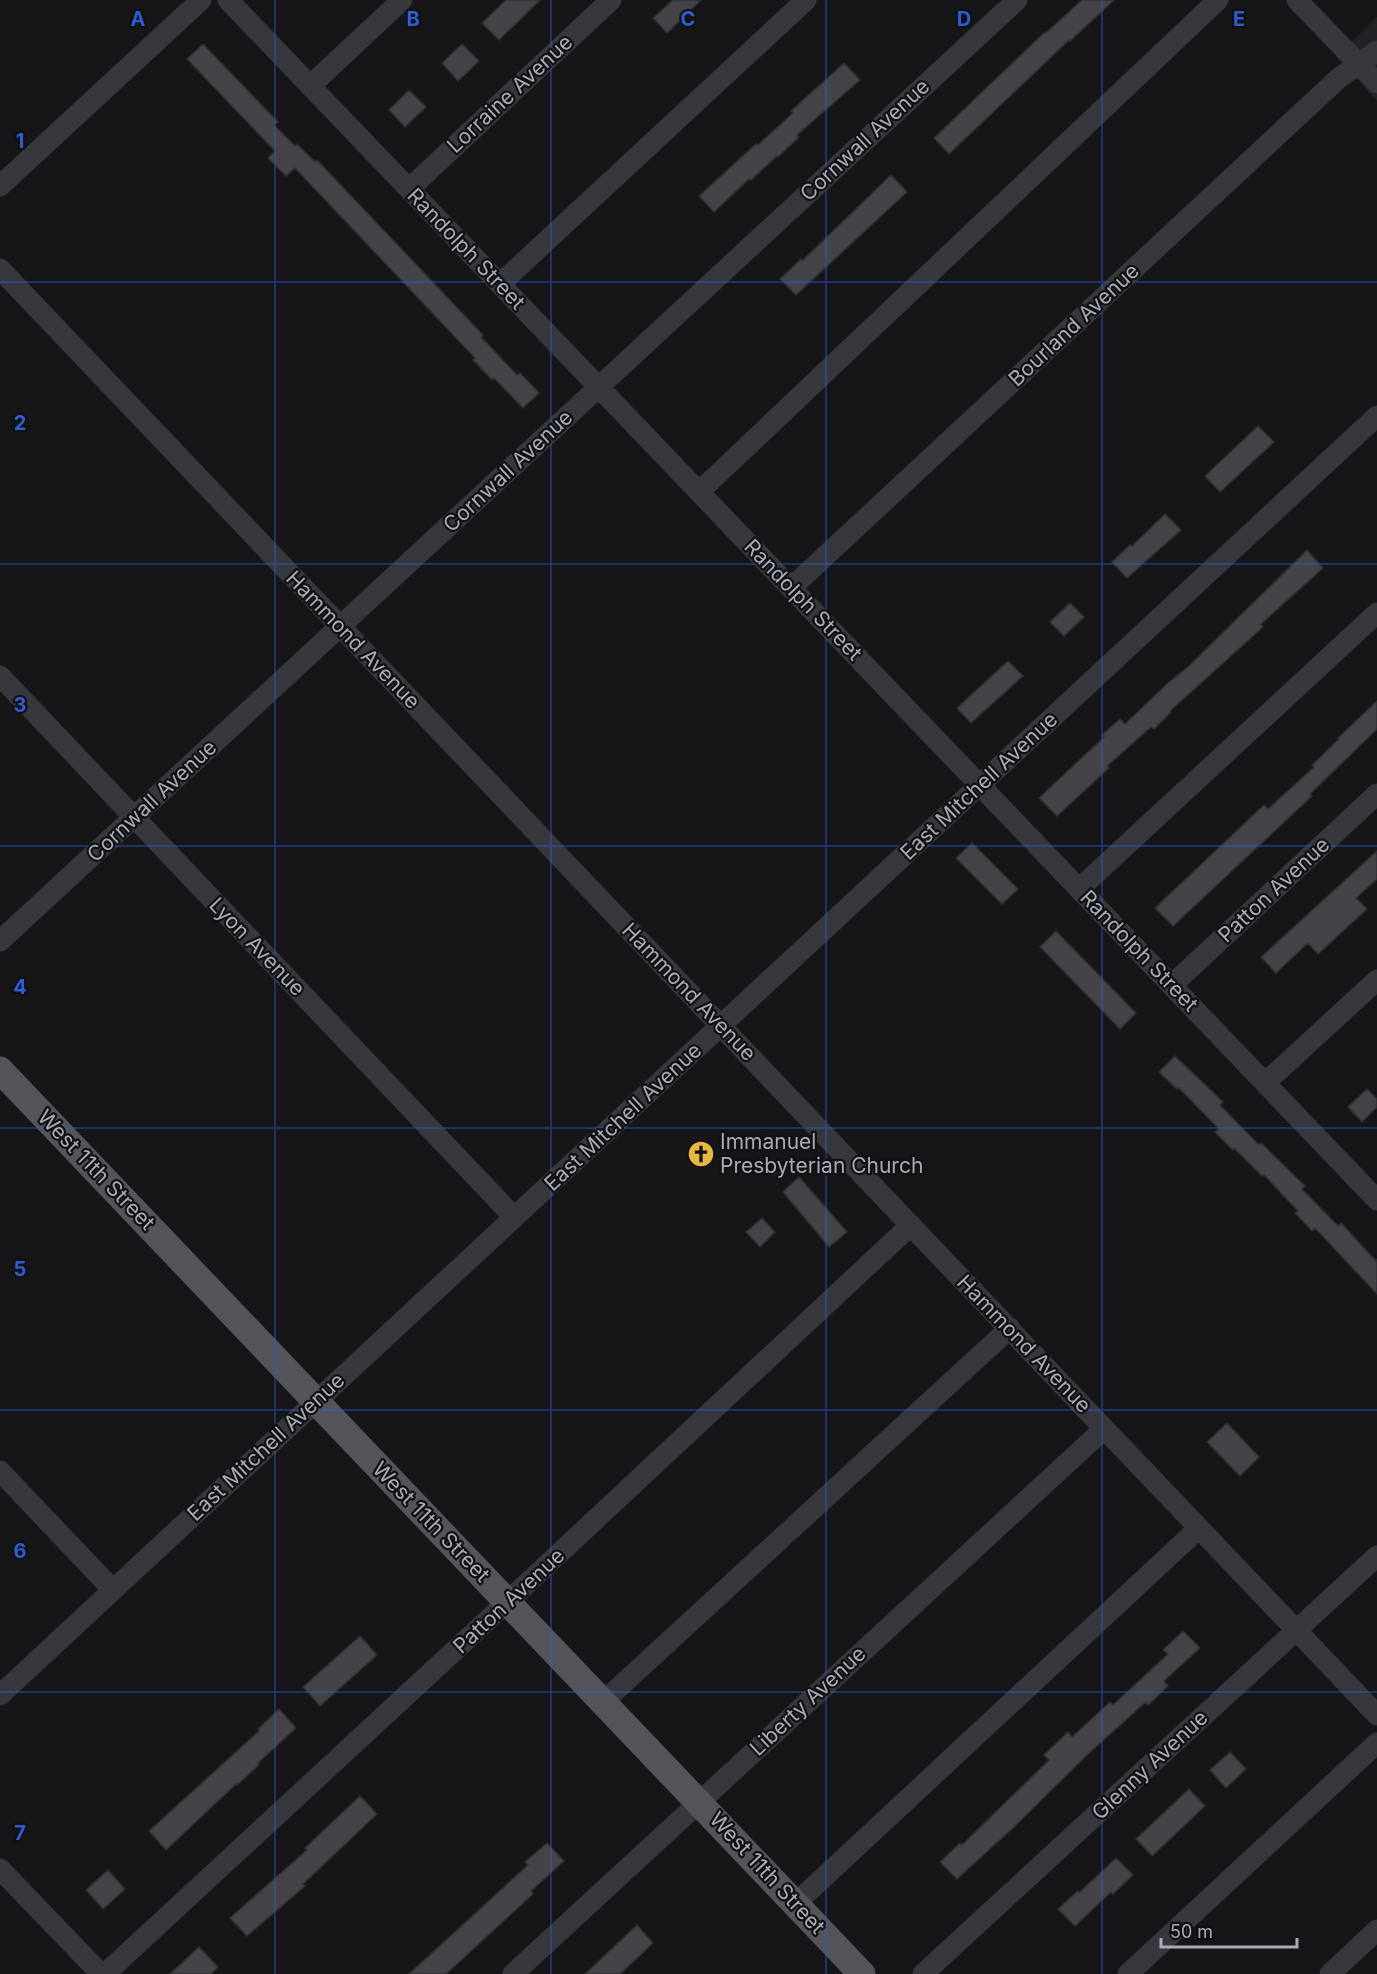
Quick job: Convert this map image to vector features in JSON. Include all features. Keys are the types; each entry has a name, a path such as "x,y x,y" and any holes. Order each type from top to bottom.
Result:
{"main road":[{"name":"West 11th Street","path":"0,1070 699,1801 861,1974"}],"street":[{"path":"0,186 201,0"},
{"name":"Randolph Street","path":"228,0 1265,1083 1372,1186"},
{"path":"310,86 402,0"},
{"name":"Lorraine Avenue","path":"409,189 611,0"},
{"path":"500,284 806,0"},
{"name":"Cornwall Avenue","path":"0,941 1017,0"},
{"path":"699,492 1218,0"},
{"path":"1298,0 1377,83"},
{"name":"Bourland Avenue","path":"791,588 1339,78 1377,51"},
{"name":"Hammond Avenue","path":"0,269 1377,1715"},
{"name":"East Mitchell Avenue","path":"0,1695 1377,416"},
{"path":"1079,889 1377,613"},
{"name":"Lyon Avenue","path":"0,676 514,1217"},
{"name":"Patton Avenue","path":"1172,985 1377,794"},
{"path":"1265,1083 1377,980"},
{"name":"Patton Avenue","path":"103,1974 508,1602 911,1225"},
{"path":"603,1702 1010,1328"},
{"name":"Liberty Avenue","path":"513,1974 1104,1429"},
{"path":"0,1471 113,1590"},
{"path":"795,1904 1199,1528"},
{"name":"Glenny Avenue","path":"923,1974 1377,1556"},
{"path":"1128,1974 1377,1743"},
{"path":"0,1869 103,1974"},
{"path":"1330,1974 1377,1930"}],"shaded area":[{"path":"1377,17 1377,101 1336,57"}],"building":[{"path":"506,0 540,0 499,40 482,23"},
{"path":"673,0 701,0 667,33 653,18"},
{"path":"1082,0 1114,0 949,154 934,138 1045,32"},
{"path":"203,44 278,122 274,125 295,146 297,144 315,162 317,160 483,335 481,337 517,375 520,373 539,393 523,408 473,360 475,358 295,168 286,176 268,158 275,151 187,59"},
{"path":"462,44 479,61 458,81 442,63"},
{"path":"844,63 860,80 797,135 799,137 778,157 751,180 749,179 714,212 699,196 793,113 791,111"},
{"path":"409,90 426,107 405,127 389,110"},
{"path":"891,175 907,192 796,295 780,279 801,259 802,261"},
{"path":"1258,426 1274,442 1220,492 1205,476"},
{"path":"1165,514 1181,530 1127,578 1112,562"},
{"path":"1307,550 1323,568 1261,624 1263,627 1170,711 1154,729 1151,727 1107,766 1109,768 1057,816 1039,798 1120,719 1125,724 1188,667"},
{"path":"1070,603 1084,617 1064,636 1050,622"},
{"path":"1008,661 1023,676 971,723 957,708"},
{"path":"1377,701 1377,729 1310,794 1312,796 1173,926 1155,908 1264,805 1268,809 1314,767 1312,765"},
{"path":"972,843 1018,889 1002,904 956,858"},
{"path":"1377,851 1377,879 1356,898 1367,909 1318,954 1308,943 1276,973 1261,957"},
{"path":"1056,931 1136,1013 1120,1029 1040,947"},
{"path":"1175,1056 1223,1102 1220,1105 1259,1145 1261,1143 1305,1186 1302,1189 1338,1226 1341,1223 1376,1261 1377,1259 1377,1294 1315,1228 1312,1231 1295,1213 1298,1211 1264,1175 1262,1176 1215,1132 1219,1129 1179,1088 1177,1089 1159,1072"},
{"path":"1367,1089 1377,1099 1377,1107 1362,1122 1348,1107"},
{"path":"799,1177 847,1232 829,1247 783,1192"},
{"path":"762,1218 775,1232 760,1247 746,1232"},
{"path":"1227,1423 1259,1457 1240,1476 1207,1442"},
{"path":"1183,1631 1200,1648 1164,1681 1168,1686 1148,1705 1146,1702 1088,1754 957,1879 940,1862 960,1843 962,1845 1049,1760 1044,1755 1068,1732 1072,1737 1110,1702 1113,1705 1168,1654 1163,1650"},
{"path":"360,1636 377,1655 320,1706 303,1687"},
{"path":"279,1709 296,1728 166,1850 149,1831 259,1731 258,1729"},
{"path":"1230,1752 1246,1769 1226,1788 1210,1770"},
{"path":"1189,1789 1205,1806 1152,1856 1136,1839"},
{"path":"360,1796 377,1814 303,1884 305,1886 247,1936 230,1918 307,1850 305,1848"},
{"path":"547,1843 564,1861 531,1891 533,1894 446,1974 409,1974 528,1865 525,1862"},
{"path":"1116,1858 1133,1875 1075,1926 1058,1909"},
{"path":"108,1870 125,1889 103,1909 86,1890"},
{"path":"637,1925 653,1943 620,1974 585,1974"},
{"path":"199,1947 218,1967 211,1974 170,1974"}],"place":[{"name":"Immanuel Presbyterian Church","path":"701,1154"}]}
